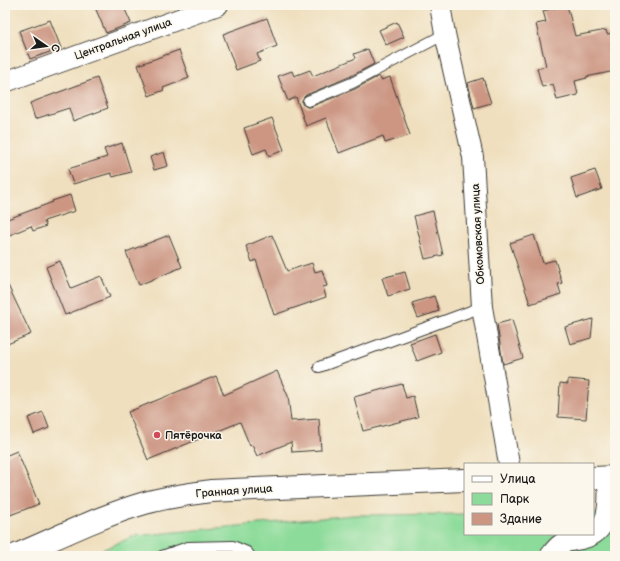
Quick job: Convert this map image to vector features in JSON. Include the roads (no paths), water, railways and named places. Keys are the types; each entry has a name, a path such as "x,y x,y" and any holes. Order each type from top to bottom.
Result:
{"street":[{"name":"Центральная улица","path":"5,82 218,5"},
{"name":"Обкомовская улица","path":"440,5 445,34 473,157 482,307 509,463"},
{"path":"594,534 597,532 606,520 609,505 605,477"},
{"name":"Гранная улица","path":"14,556 119,511 175,496 211,491 464,480"},
{"path":"550,556 563,542 583,539 591,535"}],"lane":[{"path":"308,101 352,83 445,34"},
{"path":"319,367 482,307"},
{"path":"162,556 188,546 233,546 247,552 250,556"}],"place":[{"name":"Пятёрочка","path":"157,435"}]}
